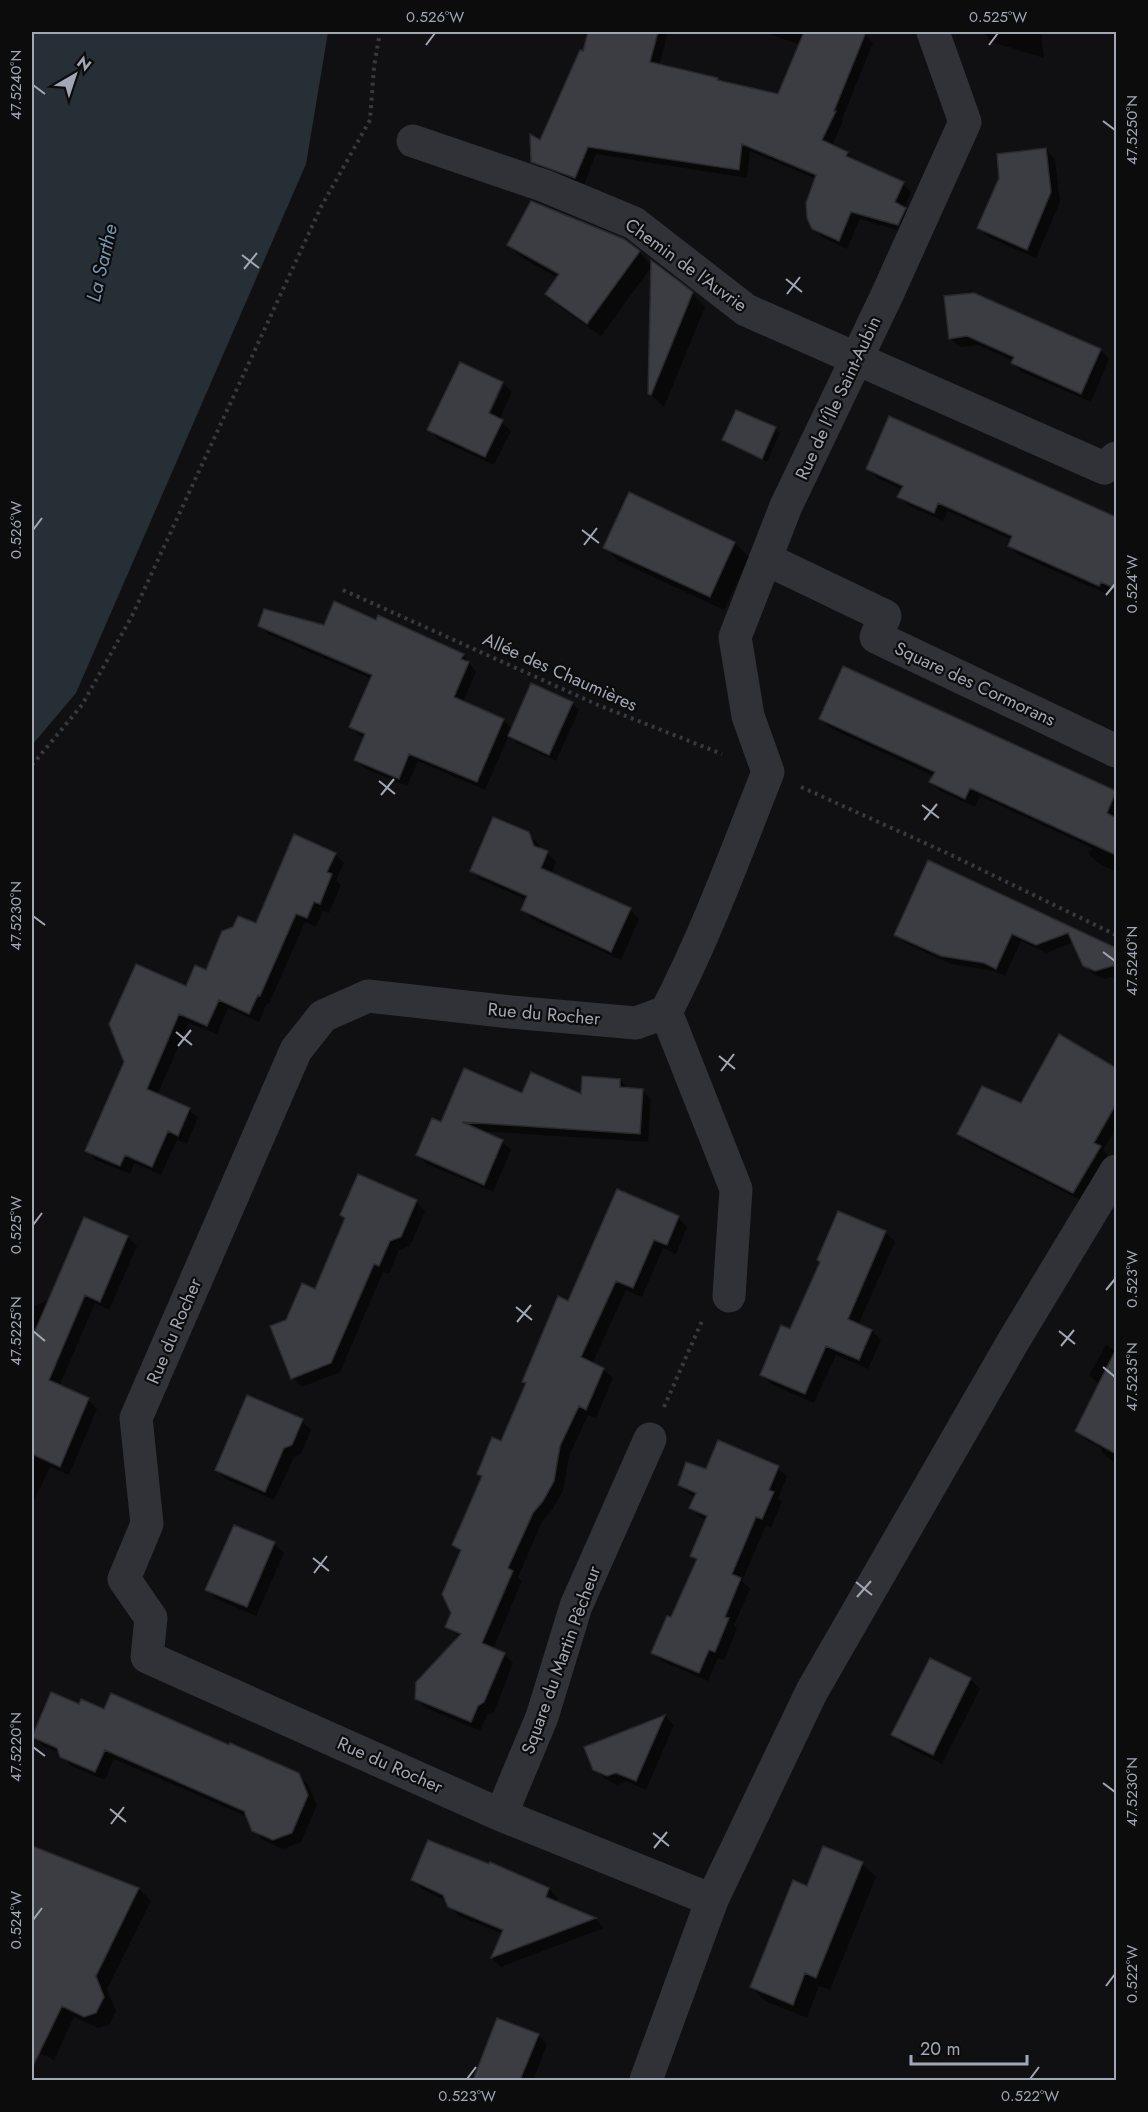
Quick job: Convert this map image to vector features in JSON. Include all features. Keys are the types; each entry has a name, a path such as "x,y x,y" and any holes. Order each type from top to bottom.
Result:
{"street":[{"name":"Rue de l'Île Saint-Aubin","path":"768,772 748,716 735,637 786,506 965,122 933,32"},
{"name":"Chemin de l'Auvrie","path":"413,141 544,186 634,224 746,310 1104,468 1116,458"},
{"name":"Square des Cormorans","path":"766,559 885,616 876,637 1116,752"},
{"path":"729,1296 736,1189 666,1012 722,888 768,772"},
{"name":"Rue du Rocher","path":"666,1012 636,1023 368,996 323,1016 296,1050 136,1418 147,1524 124,1579 151,1618 147,1656 501,1815 712,1900"},
{"path":"645,2080 712,1900 812,1691 1014,1340 1116,1171"},
{"name":"Square du Martin Pêcheur","path":"501,1815 542,1717 576,1606 650,1439"}],"path":[{"path":"32,765 82,705 132,616 321,207 370,120 374,68 380,32"},
{"name":"Allée des Chaumières","path":"343,590 598,705 768,772 949,854 1116,935"},
{"path":"650,1439 700,1324 729,1296"}],"water":[{"name":"La Sarthe","path":"32,32 328,32 306,164 76,693 32,745"}],"building":[{"path":"588,32 658,32 650,62 778,94 804,32 866,32 834,111 836,111 822,140 848,152 846,156 904,182 895,202 906,208 898,225 851,212 839,241 812,229 807,218 806,203 816,175 742,144 739,170 588,147 575,178 531,162 530,134 540,140 580,50 583,51"},
{"path":"1046,148 1051,192 1027,250 977,228 999,178 997,154"},
{"path":"531,201 624,239 640,251 587,324 545,294 559,274 507,245"},
{"path":"651,260 693,292 651,395 648,394"},
{"path":"974,293 1101,349 1081,394 1011,363 1014,357 967,336 949,339 944,296"},
{"path":"460,362 503,382 489,413 503,420 485,457 427,430"},
{"path":"736,410 776,427 762,459 722,440"},
{"path":"889,416 1116,517 1116,589 1101,582 1099,586 1008,546 1012,536 938,503 934,513 897,497 903,486 866,469"},
{"path":"629,492 735,542 710,597 603,548"},
{"path":"334,601 376,620 378,615 464,654 461,659 469,662 454,697 504,719 477,782 409,754 399,779 354,760 365,734 349,727 372,675 258,626 264,609 324,625"},
{"path":"843,666 1116,791 1107,813 1116,818 1116,855 970,788 965,799 929,782 935,772 819,719"},
{"path":"531,683 573,702 549,755 508,736"},
{"path":"493,817 529,832 534,846 548,851 541,868 631,908 611,952 521,910 527,896 470,871"},
{"path":"294,834 336,853 327,872 332,874 320,904 314,902 307,918 296,914 260,996 258,995 249,1014 219,1000 207,1026 179,1014 147,1089 190,1108 178,1136 168,1131 152,1167 125,1155 120,1166 85,1151 124,1062 109,1024 136,964 186,986 195,965 206,970 222,931 233,927 238,916 256,923"},
{"path":"928,860 1116,948 1116,965 1095,971 1083,966 1068,933 1036,945 1012,934 996,969 984,963 941,956 894,935"},
{"path":"1059,1034 1116,1068 1116,1104 1094,1143 1101,1146 1073,1193 957,1134 982,1086 1021,1103"},
{"path":"464,1068 522,1093 531,1072 581,1094 582,1076 620,1079 620,1087 643,1089 640,1134 462,1122 503,1140 484,1185 416,1155 432,1118 441,1122"},
{"path":"358,1174 417,1200 401,1237 390,1241 379,1266 374,1264 331,1363 291,1379 270,1326 286,1320 302,1283 315,1289 345,1218 340,1215"},
{"path":"617,1189 679,1216 667,1245 654,1240 633,1288 616,1281 581,1357 604,1368 586,1410 579,1406 560,1446 554,1481 533,1513 508,1568 513,1571 482,1643 505,1653 484,1702 478,1706 471,1722 415,1699 416,1682 461,1634 445,1627 451,1613 442,1594 461,1550 452,1545 482,1476 477,1474 492,1437 501,1441 526,1383 522,1382 558,1296 568,1301"},
{"path":"838,1211 886,1231 848,1319 872,1330 859,1360 826,1346 805,1394 760,1375 781,1325 790,1329 820,1262 817,1260"},
{"path":"84,1217 128,1236 100,1302 85,1295 49,1380 89,1398 60,1467 32,1454 32,1338"},
{"path":"1116,1349 1116,1454 1075,1431"},
{"path":"247,1395 303,1419 292,1445 284,1448 265,1492 215,1470"},
{"path":"718,1440 779,1466 769,1490 774,1492 762,1519 756,1517 732,1574 741,1578 725,1617 729,1618 715,1652 709,1650 699,1673 651,1653 667,1616 671,1617 697,1559 690,1556 707,1516 689,1508 696,1493 678,1485 686,1462 706,1469"},
{"path":"234,1525 275,1542 247,1607 205,1590"},
{"path":"930,1658 971,1678 933,1755 891,1735"},
{"path":"51,1692 79,1704 81,1699 104,1709 111,1693 299,1773 308,1795 292,1833 273,1840 252,1831 244,1811 105,1750 95,1772 60,1757 57,1748 32,1737"},
{"path":"665,1715 636,1781 616,1773 607,1776 593,1770 584,1747"},
{"path":"428,1840 489,1864 490,1862 549,1888 546,1897 596,1918 491,1958 503,1930 448,1907 443,1895 411,1880"},
{"path":"32,1846 139,1888 96,1976 104,1997 96,2013 84,2017 62,2006 32,2068"},
{"path":"823,1846 863,1862 816,1978 805,1973 793,2005 750,1987 793,1880 807,1886"},
{"path":"497,2018 539,2034 520,2080 473,2080"}]}
